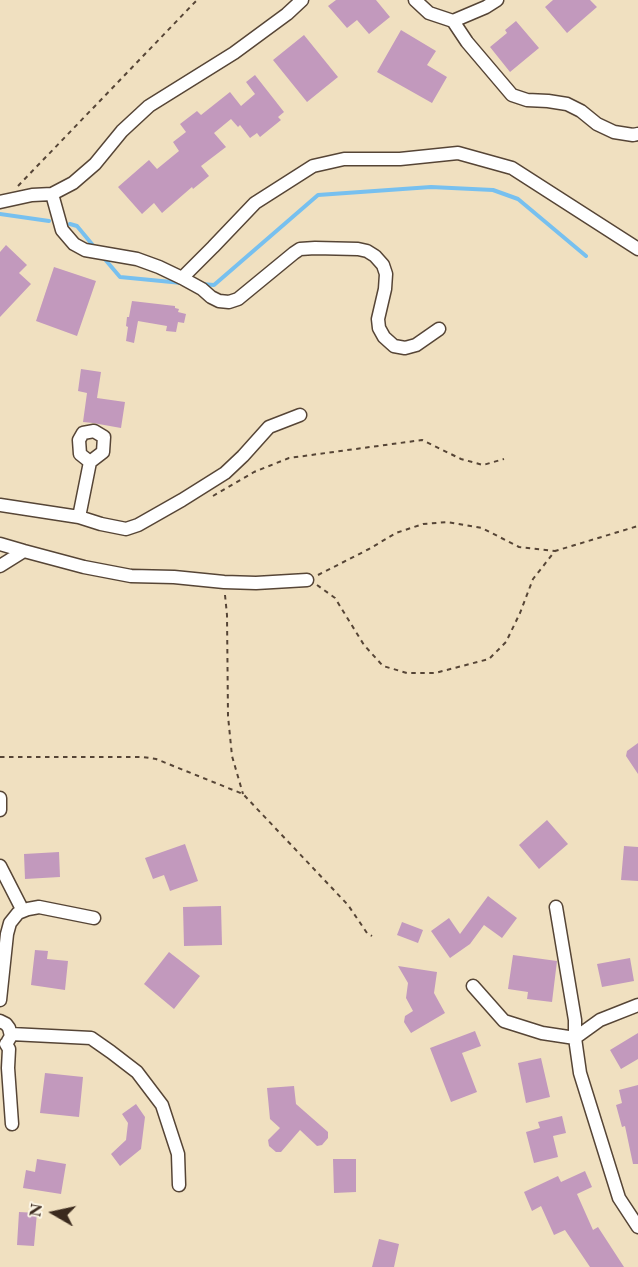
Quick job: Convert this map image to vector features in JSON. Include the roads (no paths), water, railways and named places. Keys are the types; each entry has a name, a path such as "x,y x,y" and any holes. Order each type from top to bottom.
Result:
{"street":[{"path":"0,202 32,195 51,194 73,183 95,164 122,131 149,106 234,53 287,14 302,0"},
{"path":"415,0 429,13 453,21 467,42 512,96 526,100 567,104 581,111 597,124 614,132 638,135"},
{"path":"453,21 497,0"},
{"path":"182,278 255,203 313,166 344,159 400,159 458,153 512,168 638,249"},
{"path":"51,194 62,230 74,244 85,250 137,259 159,267 202,289 219,301 229,302 238,299 300,249 367,251 383,265 386,274 378,319 379,328 384,337 394,346 405,348 416,345 439,329"},
{"path":"0,505 79,517 126,529 138,525 225,473 268,427 300,414"},
{"path":"79,517 90,462"},
{"path":"0,544 84,567 131,576 256,583 307,580"},
{"path":"0,566 24,551"},
{"path":"0,798 0,810"},
{"path":"0,866 23,911"},
{"path":"0,1000 7,934 10,922 18,913 39,907 94,918"},
{"path":"556,907 580,1073 619,1198 638,1227"},
{"path":"473,986 504,1021 542,1033 575,1038 600,1020 638,1005"},
{"path":"0,1021 9,1028 6,1042 9,1050 12,1124"},
{"path":"6,1042 91,1038 137,1072 162,1105 178,1154 179,1185"}],"waterway":[{"path":"201,284 214,285 318,195 431,187 493,190 518,199 586,256"},
{"path":"0,214 49,221"},
{"path":"70,224 77,226 96,249"},
{"path":"103,257 120,277 182,283"}]}
